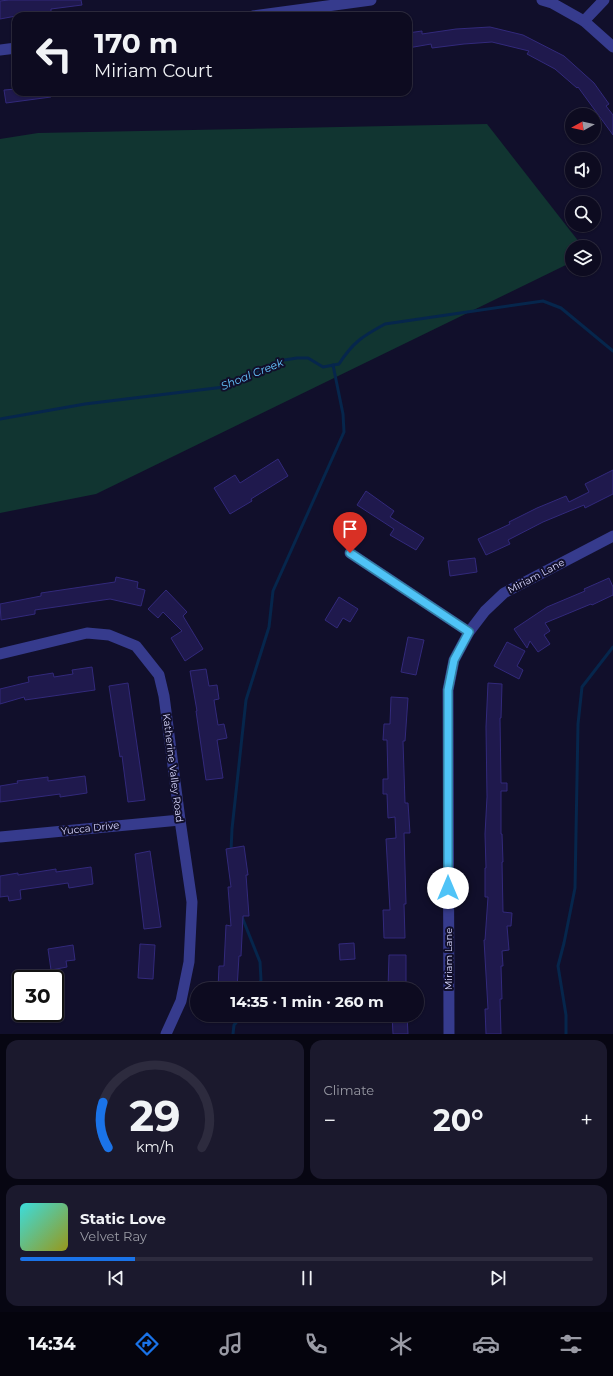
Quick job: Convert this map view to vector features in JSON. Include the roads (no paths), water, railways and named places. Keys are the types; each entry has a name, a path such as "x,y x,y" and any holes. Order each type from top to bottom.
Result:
{"street":[{"path":"282,12 371,0"},
{"path":"542,0 552,3 584,21 613,47"},
{"path":"584,21 604,0"},
{"path":"0,50 12,48"},
{"name":"Miriam Lane","path":"449,1034 448,690 454,660 469,632 485,611 504,593 613,536"},
{"path":"350,553 469,632"},
{"name":"Katherine Valley Road","path":"0,654 87,633 109,635 136,646 159,676 164,696 192,902 189,962 181,1001 166,1034"},
{"name":"Yucca Drive","path":"0,837 180,820"}],"waterway":[{"name":"Shoal Creek","path":"0,419 85,404 224,387 278,361 308,358 323,367 339,364 349,350 359,340 385,324 543,301 561,308 613,351"},
{"path":"231,851 246,700 269,627 273,591 344,432 343,414 333,365"},
{"path":"566,1034 566,1015 558,966 575,888 578,724 582,687 613,647"},
{"path":"242,917 260,962 260,982"},
{"path":"233,1034 234,1025 237,1022"}]}
